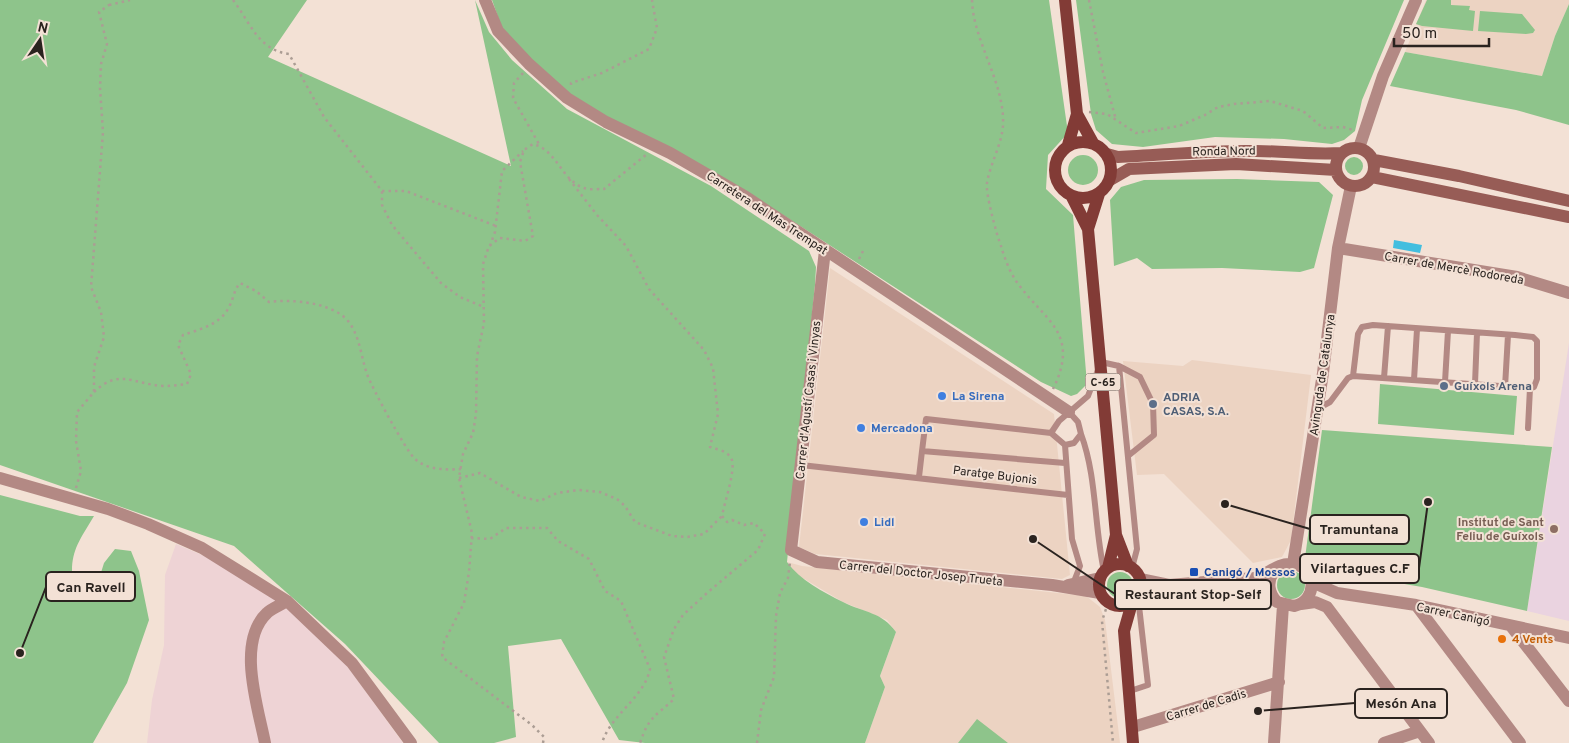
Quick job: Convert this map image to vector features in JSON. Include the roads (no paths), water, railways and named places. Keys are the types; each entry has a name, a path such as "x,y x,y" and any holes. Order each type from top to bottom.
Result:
{"main road":[{"path":"1065,0 1077,114 1068,145 1056,159 1054,168 1058,185 1072,196 1090,198 1098,194 1110,180 1110,162 1106,154 1094,143 1077,114"},
{"path":"1068,145 1085,141 1094,143"},
{"name":"C-65","path":"1088,229 1098,194"},
{"name":"C-65","path":"1072,196 1088,229 1116,535 1130,567"},
{"name":"C-65","path":"1104,572 1116,535"},
{"path":"1124,631 1138,592 1130,567 1115,565 1104,572 1107,601 1124,631 1135,743"},
{"path":"1107,601 1123,606 1138,592"}],"street":[{"name":"Carretera del Mas Trempat","path":"485,0 498,31 529,64 567,98 606,122 655,145 746,197 1069,412"},
{"path":"1416,0 1383,76 1359,148 1374,160 1468,178 1569,201"},
{"name":"Ronda Nord","path":"1106,154 1118,157 1190,151 1259,151 1314,155 1341,153 1346,149 1359,148"},
{"path":"1341,153 1336,170 1341,180 1351,186 1363,184 1372,177 1374,160"},
{"name":"Ronda Nord","path":"1110,180 1129,169 1236,164 1336,170"},
{"path":"1372,177 1569,217"},
{"name":"Avinguda de Catalunya","path":"1293,564 1317,409 1338,248 1351,186"},
{"name":"Carrer de Mercè Rodoreda","path":"1338,248 1517,277 1569,293"},
{"name":"Carrer d'Agustí Casas i Vinyas","path":"791,550 825,250"},
{"path":"0,478 74,499 148,524 202,548 287,601 352,663 411,743"},
{"name":"Carrer del Doctor Josep Trueta","path":"791,550 817,562 1052,586 1107,601"},
{"path":"1138,592 1156,590 1169,585 1254,578 1283,565 1293,564"},
{"name":"Carrer Canigó","path":"1293,564 1304,568 1312,582 1337,592 1416,605 1569,638"},
{"path":"1274,570 1269,585 1273,597 1283,605 1274,743"},
{"name":"Carrer del Doctor Josep Trueta","path":"1052,586 1073,584 1104,572"},
{"path":"1254,578 1269,585"},
{"path":"1312,582 1312,589 1304,601 1315,602 1327,607 1429,743"},
{"name":"Carrer Canigó","path":"1283,605 1337,592"},
{"path":"265,743 251,670 253,634 267,613 287,601"},
{"path":"1416,605 1520,743"},
{"path":"1511,626 1569,701"},
{"name":"Carrer de Cadis","path":"1133,727 1279,682"},
{"path":"1384,743 1420,731"}],"lane":[{"path":"1317,409 1330,402 1348,378 1354,376 1505,387 1534,387 1537,380 1537,341 1533,337 1508,334 1388,326 1362,327 1358,334 1354,376"},
{"path":"1384,378 1388,326"},
{"path":"1414,380 1417,329"},
{"path":"1445,382 1448,331"},
{"path":"1474,384 1478,333"},
{"path":"1505,387 1508,334"},
{"path":"1051,433 1059,421 1088,396 1101,362 1119,366 1140,377 1153,404 1154,436 1128,456"},
{"path":"1119,366 1137,549 1130,567"},
{"path":"1528,428 1530,388"},
{"path":"1069,412 1078,422 1087,451 1097,538 1104,572"},
{"path":"919,477 926,419 1051,433 1064,445 1064,463 1072,539 1080,566 1073,584"},
{"path":"1064,445 1074,443 1081,434"},
{"name":"Paratge Bujonis","path":"922,450 1064,463"},
{"name":"Paratge Bujonis","path":"801,465 1068,495"},
{"path":"1130,691 1148,685 1138,592"}],"water":[{"path":"1394,240 1422,245 1420,253 1393,248"}],"place":[{"name":"Guíxols Arena","path":"1444,386"},
{"name":"La Sirena","path":"942,396"},
{"name":"ADRIA CASAS, S.A.","path":"1153,404"},
{"name":"Mercadona","path":"861,428"},
{"name":"Vilartagues C.F","path":"1428,502"},
{"name":"Tramuntana","path":"1225,504"},
{"name":"Lidl","path":"864,522"},
{"name":"Institut de Sant Feliu de Guíxols","path":"1554,529"},
{"name":"Restaurant Stop-Self","path":"1033,539"},
{"name":"Canigó / Mossos","path":"1194,572"},
{"name":"4 Vents","path":"1502,639"},
{"name":"Can Ravell","path":"20,653"},
{"name":"Mesón Ana","path":"1258,711"}]}
